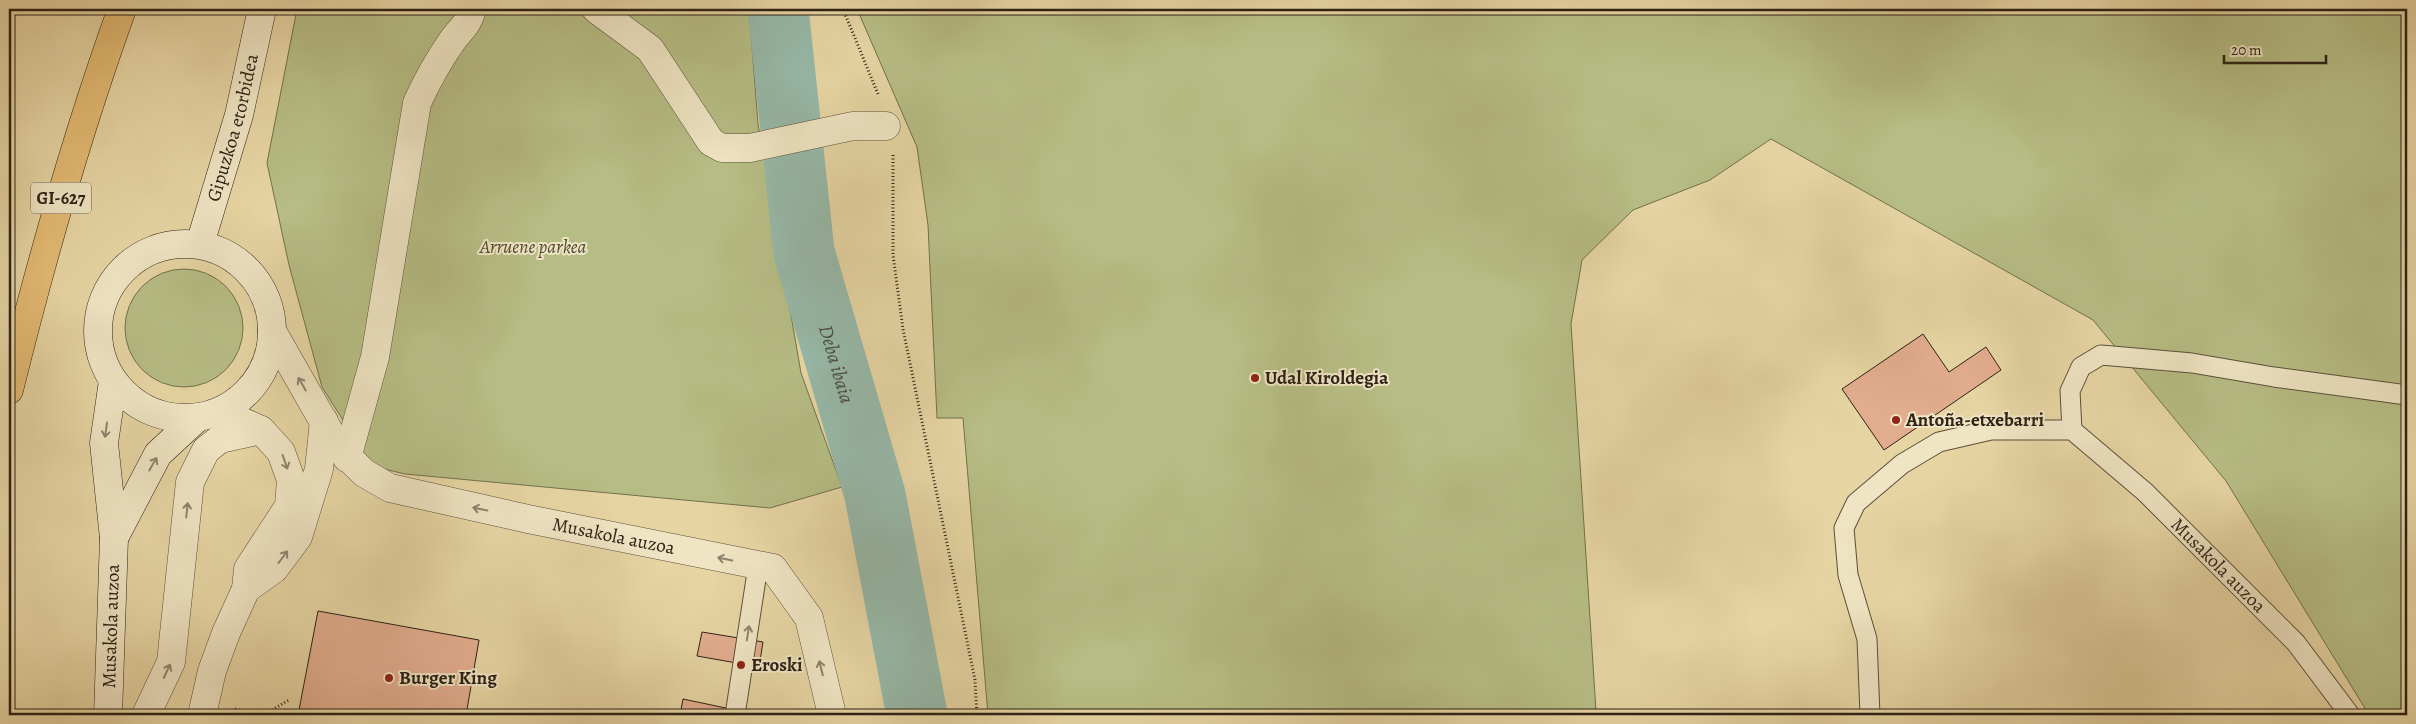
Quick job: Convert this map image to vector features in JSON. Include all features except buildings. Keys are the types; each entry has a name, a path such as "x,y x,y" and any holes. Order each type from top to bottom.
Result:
{"main road":[{"name":"GI-627","path":"9,390 44,251 96,82 122,9"}],"street":[{"name":"Gipuzkoa etorbidea","path":"200,244 239,115 262,9"},
{"path":"347,458 375,357 417,103 433,70 453,39 469,23 472,9"},
{"path":"596,9 650,50 711,142 722,148 750,148 853,126 886,126"},
{"path":"114,538 158,454 209,415 258,380 270,352 272,317 258,282 236,259 200,244 170,245 141,255 123,269 106,294 100,310 99,347 113,381 134,403 147,410 166,416 209,415 261,430 281,452 291,480 289,506 248,568 246,589 226,633 212,671 202,715"},
{"name":"Musakola auzoa","path":"272,331 330,434 347,458 376,481 396,490 773,568 809,618 832,715"},
{"name":"Musakola auzoa","path":"108,715 114,538 104,443 113,381"},
{"path":"246,589 274,569 298,536 319,469 324,421"},
{"path":"146,715 171,662 190,482 206,450 220,439 261,430"}],"lane":[{"path":"1870,715 1867,639 1848,574 1844,528 1856,503 1902,464 1939,442 1991,430 2072,430 2070,391 2081,367 2100,355 2192,363 2274,377 2407,395"},
{"name":"Musakola auzoa","path":"2072,430 2145,492 2296,643 2350,715"},
{"path":"734,715 758,566"}],"path":[{"path":"843,9 884,108 893,157 893,255 904,330 975,680 977,715"},
{"path":"263,715 289,700"}],"green space":[{"name":"Arruene parkea","path":"297,9 749,9 758,124 801,373 842,487 770,508 405,474 372,466 322,387 289,265 267,163"},
{"name":"Udal Kiroldegia","path":"857,9 2407,9 2407,715 2369,715 2226,481 2093,320 1771,139 1710,180 1633,210 1582,260 1571,324 1596,711 1435,715 988,715 963,418 937,418 928,225 917,147"},
{"path":"184,269 207,273 226,286 239,305 243,328 239,351 226,370 207,383 184,387 161,383 142,370 129,351 125,328 129,305 142,286 161,273"}],"waterway":[{"name":"Deba ibaia","path":"778,9 804,252 875,495 917,715"}],"place":[{"name":"Udal Kiroldegia","path":"1255,378"},
{"name":"Antoña-etxebarri","path":"1896,420"},
{"name":"Eroski","path":"741,665"},
{"name":"Burger King","path":"389,678"}]}
